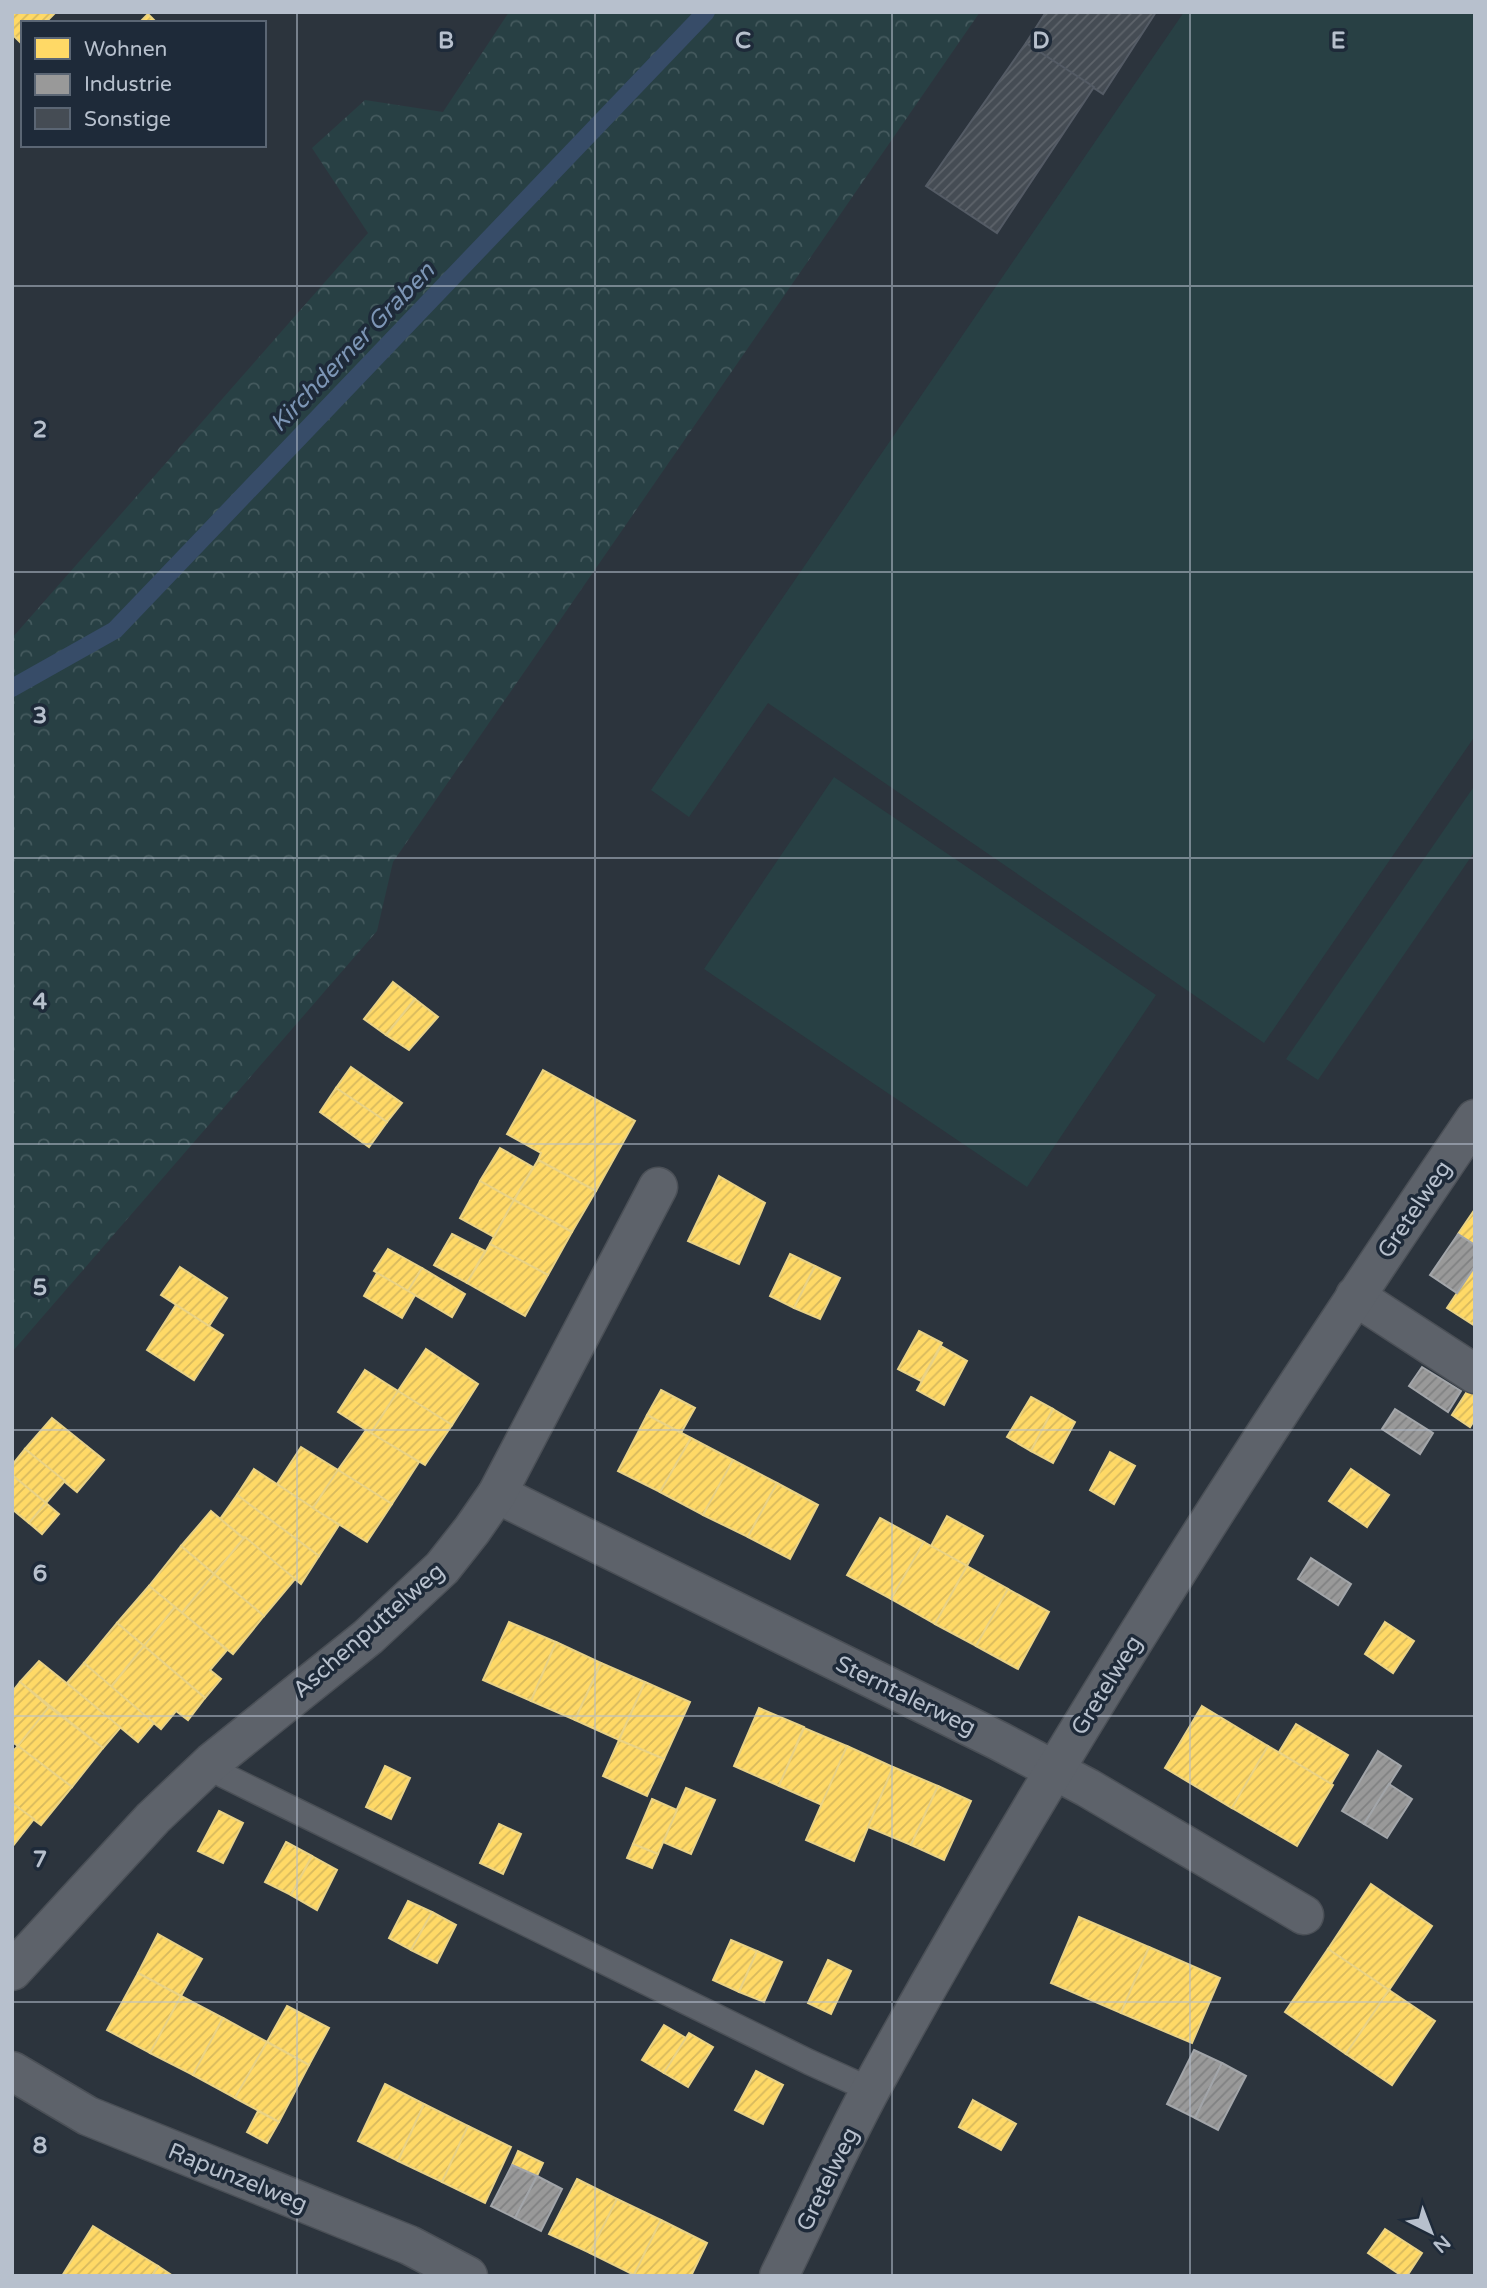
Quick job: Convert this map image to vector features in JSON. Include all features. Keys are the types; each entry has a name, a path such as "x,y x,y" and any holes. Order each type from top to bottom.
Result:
{"street":[{"name":"Gretelweg","path":"779,2276 871,2090 1053,1770 1228,1489 1354,1296 1475,1119"},
{"name":"Aschenputtelweg","path":"12,1971 153,1818 212,1762 368,1637 432,1577 472,1530 497,1494 658,1187"},
{"path":"1354,1296 1475,1374"},
{"name":"Sterntalerweg","path":"497,1494 963,1723 1088,1788 1304,1915"},
{"name":"Rapunzelweg","path":"12,2071 88,2116 409,2245 468,2276"}],"lane":[{"path":"212,1762 223,1775 871,2090"}],"green space":[{"path":"509,12 980,12 393,862 377,931 12,1352 12,638 368,233 312,148 365,100 443,112"},
{"path":"1184,12 1475,12 1475,736 1264,1043 768,703 689,817 651,790"},
{"path":"834,777 1156,995 1027,1187 704,969"},
{"path":"1475,785 1475,851 1318,1080 1286,1059"}],"building: Wohnen":[{"path":"12,12 54,14 47,21 21,21 21,43 12,34"},
{"path":"148,14 155,21 141,21"},
{"path":"393,982 415,999 386,1035 364,1019"},
{"path":"415,999 438,1017 409,1050 386,1035"},
{"path":"351,1067 402,1103 387,1122 336,1088"},
{"path":"543,1070 635,1121 596,1191 538,1160 541,1153 507,1134"},
{"path":"336,1088 387,1122 369,1147 320,1112"},
{"path":"500,1148 533,1167 514,1200 480,1181"},
{"path":"538,1160 596,1191 572,1232 514,1200"},
{"path":"719,1176 765,1203 739,1264 688,1241"},
{"path":"480,1181 514,1200 494,1237 460,1218"},
{"path":"514,1200 572,1232 548,1275 490,1244"},
{"path":"1475,1209 1475,1245 1458,1234"},
{"path":"452,1234 485,1251 467,1283 434,1265"},
{"path":"490,1244 548,1275 525,1316 467,1283"},
{"path":"388,1249 422,1268 408,1291 374,1271"},
{"path":"790,1254 815,1266 794,1308 770,1296"},
{"path":"815,1266 840,1278 820,1319 794,1308"},
{"path":"1475,1266 1475,1326 1447,1308"},
{"path":"180,1267 227,1298 209,1326 161,1295"},
{"path":"422,1268 465,1294 452,1317 408,1291"},
{"path":"377,1273 415,1295 402,1318 364,1296"},
{"path":"176,1305 223,1335 194,1380 147,1350"},
{"path":"919,1331 942,1343 921,1381 898,1369"},
{"path":"941,1346 967,1361 944,1405 917,1390"},
{"path":"426,1349 478,1384 452,1425 398,1391"},
{"path":"365,1370 398,1391 371,1433 338,1412"},
{"path":"661,1390 695,1408 681,1433 647,1415"},
{"path":"1468,1390 1475,1395 1475,1419 1470,1427 1452,1415"},
{"path":"398,1391 452,1425 425,1465 371,1433"},
{"path":"1031,1397 1053,1409 1031,1451 1007,1437"},
{"path":"1053,1409 1075,1422 1053,1463 1031,1451"},
{"path":"647,1415 691,1438 660,1492 618,1471"},
{"path":"52,1418 104,1460 77,1492 25,1449"},
{"path":"366,1430 419,1462 392,1504 338,1470"},
{"path":"691,1438 733,1460 703,1515 660,1492"},
{"path":"301,1447 338,1470 313,1508 277,1484"},
{"path":"25,1449 65,1481 46,1503 12,1475 12,1465"},
{"path":"1110,1452 1135,1466 1114,1504 1090,1490"},
{"path":"733,1460 777,1483 748,1537 703,1515"},
{"path":"254,1469 339,1525 319,1556 237,1495"},
{"path":"1351,1469 1389,1495 1367,1527 1329,1501"},
{"path":"338,1470 392,1504 367,1542 313,1508"},
{"path":"12,1475 46,1503 29,1523 12,1509"},
{"path":"777,1483 818,1505 790,1559 748,1537"},
{"path":"237,1495 319,1556 301,1584 220,1519"},
{"path":"46,1503 59,1514 42,1534 29,1523"},
{"path":"211,1511 244,1539 214,1574 181,1546"},
{"path":"947,1516 983,1536 967,1566 931,1546"},
{"path":"880,1518 924,1542 891,1599 847,1575"},
{"path":"245,1537 295,1579 264,1616 214,1574"},
{"path":"924,1542 967,1566 935,1624 891,1599"},
{"path":"181,1546 214,1574 182,1613 149,1586"},
{"path":"967,1566 1008,1589 976,1646 935,1624"},
{"path":"214,1574 264,1616 233,1654 182,1613"},
{"path":"149,1586 175,1607 144,1646 117,1623"},
{"path":"1008,1589 1049,1612 1018,1669 976,1646"},
{"path":"175,1607 227,1650 210,1670 221,1679 205,1698 144,1646"},
{"path":"509,1622 556,1642 531,1701 483,1680"},
{"path":"1385,1622 1414,1641 1393,1673 1365,1654"},
{"path":"117,1623 144,1646 111,1687 84,1663"},
{"path":"556,1642 601,1663 575,1720 531,1701"},
{"path":"144,1646 205,1698 188,1720 176,1711 161,1729 111,1687"},
{"path":"39,1661 121,1727 103,1748 20,1682"},
{"path":"84,1663 154,1723 138,1742 67,1683"},
{"path":"601,1663 645,1682 619,1740 575,1720"},
{"path":"20,1682 49,1707 18,1746 12,1742 12,1692"},
{"path":"645,1682 690,1702 664,1759 619,1740"},
{"path":"1202,1706 1268,1746 1232,1808 1165,1768"},
{"path":"49,1707 103,1748 72,1787 18,1746"},
{"path":"759,1708 804,1727 779,1786 734,1766"},
{"path":"1296,1724 1348,1755 1331,1784 1279,1752"},
{"path":"804,1728 847,1746 822,1805 779,1786"},
{"path":"619,1740 664,1759 647,1796 603,1776"},
{"path":"18,1746 72,1787 41,1825 12,1803 12,1752"},
{"path":"847,1746 893,1767 854,1861 806,1840"},
{"path":"1268,1746 1333,1785 1297,1846 1232,1808"},
{"path":"385,1766 410,1778 391,1819 366,1807"},
{"path":"893,1767 938,1786 911,1845 868,1827"},
{"path":"938,1786 971,1801 944,1860 911,1845"},
{"path":"686,1788 715,1800 691,1854 663,1842"},
{"path":"652,1799 677,1810 658,1854 633,1844"},
{"path":"12,1803 34,1819 12,1847"},
{"path":"219,1811 243,1823 223,1863 198,1851"},
{"path":"499,1824 521,1834 503,1874 480,1863"},
{"path":"286,1842 312,1856 291,1895 265,1882"},
{"path":"633,1844 658,1854 652,1868 627,1858"},
{"path":"312,1856 337,1870 317,1910 291,1895"},
{"path":"1371,1884 1432,1926 1389,1990 1328,1949"},
{"path":"408,1901 432,1912 411,1950 389,1938"},
{"path":"432,1912 456,1925 437,1963 411,1950"},
{"path":"1079,1917 1149,1947 1121,2013 1051,1983"},
{"path":"158,1934 202,1959 181,1996 138,1973"},
{"path":"731,1940 757,1951 739,1992 713,1980"},
{"path":"1149,1947 1220,1978 1192,2043 1121,2013"},
{"path":"1328,1949 1389,1990 1346,2054 1285,2012"},
{"path":"757,1951 782,1962 764,2002 739,1992"},
{"path":"828,1960 851,1971 831,2014 808,2003"},
{"path":"138,1973 181,1996 150,2053 107,2030"},
{"path":"1389,1990 1435,2021 1392,2085 1346,2054"},
{"path":"181,1996 223,2018 193,2075 150,2053"},
{"path":"287,2006 329,2028 309,2065 267,2042"},
{"path":"223,2018 267,2042 235,2098 193,2075"},
{"path":"664,2025 686,2038 664,2073 642,2060"},
{"path":"689,2033 713,2047 688,2087 664,2073"},
{"path":"267,2042 309,2065 279,2122 235,2098"},
{"path":"756,2071 783,2085 763,2124 735,2110"},
{"path":"385,2084 424,2104 398,2161 358,2141"},
{"path":"973,2100 1016,2124 1001,2150 959,2127"},
{"path":"424,2104 468,2126 442,2182 398,2161"},
{"path":"258,2111 279,2122 267,2143 247,2132"},
{"path":"468,2126 511,2147 485,2203 442,2182"},
{"path":"518,2151 543,2163 537,2176 512,2165"},
{"path":"577,2179 617,2199 590,2253 549,2234"},
{"path":"617,2199 661,2220 634,2275 590,2253"},
{"path":"661,2220 707,2243 691,2276 634,2275"},
{"path":"93,2226 158,2266 152,2276 62,2276"},
{"path":"1385,2229 1422,2253 1407,2276 1402,2276 1368,2253"},
{"path":"158,2266 173,2276 152,2276"}],"building: Industrie":[{"path":"1458,1234 1475,1245 1475,1266 1457,1293 1430,1275"},
{"path":"1422,1367 1461,1391 1448,1412 1409,1386"},
{"path":"1395,1409 1433,1433 1420,1454 1382,1429"},
{"path":"1311,1558 1351,1584 1338,1605 1298,1579"},
{"path":"1378,1751 1401,1766 1364,1824 1342,1811"},
{"path":"1389,1784 1412,1799 1387,1838 1364,1824"},
{"path":"1194,2050 1222,2063 1195,2118 1167,2104"},
{"path":"1222,2063 1246,2076 1218,2130 1195,2118"},
{"path":"512,2165 537,2176 515,2218 491,2206"},
{"path":"537,2176 562,2189 541,2231 515,2218"}],"building: Sonstige":[{"path":"1046,12 1156,12 1103,94 1026,43"},
{"path":"1026,43 1094,87 997,233 926,186"}],"waterway":[{"name":"Kirchderner Graben","path":"12,688 115,630 706,12"}]}
